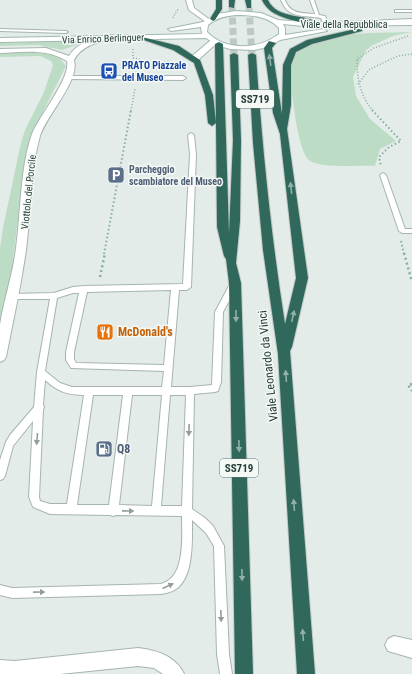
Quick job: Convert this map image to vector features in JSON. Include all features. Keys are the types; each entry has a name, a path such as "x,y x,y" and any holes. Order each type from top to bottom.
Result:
{"highway":[{"path":"209,21 219,9 219,0"},
{"path":"265,0 263,9 265,16"},
{"path":"265,0 268,7 278,13 317,24"},
{"path":"283,132 287,105 287,66 293,51 310,42 360,30"},
{"path":"137,37 176,48 194,59 200,65 209,95 219,160"},
{"path":"276,40 268,48 277,113 283,132 302,278 284,354"},
{"path":"216,43 222,226 231,263"},
{"name":"SS719","path":"234,55 236,140 235,221 231,263 235,283 244,674"},
{"name":"Viale Leonardo da Vinci","path":"252,55 257,143 268,250 284,354 306,674"}],"main road":[{"path":"189,0 191,9 209,21 203,28 206,36 216,43 194,59"},
{"name":"Via Enrico Berlinguer","path":"0,34 169,29 240,13 265,16 277,22"},
{"path":"276,40 283,32 277,22"},
{"name":"Viale della Repubblica","path":"277,22 317,24 412,24"},
{"name":"Viale della Repubblica","path":"216,43 243,48 258,47 276,40 305,33 376,29 412,30"},
{"name":"Via Enrico Berlinguer","path":"0,40 206,36"},
{"path":"0,51 47,50 61,54 70,60 74,52 80,47 112,38"},
{"name":"Viottolo del Porcile","path":"0,357 13,296 24,227 31,153 37,132 68,78 72,67 70,60"},
{"path":"394,644 412,649"},
{"path":"0,669 15,670 138,657 158,660 169,666 175,674"}],"lane":[{"path":"283,0 284,6 290,11 300,14 318,15 323,17 326,24 412,20"},
{"path":"312,0 318,15"},
{"path":"396,11 412,11"},
{"path":"0,30 66,32"},
{"path":"68,78 182,78"},
{"path":"13,296 54,296 73,290 84,289 187,287 193,154 191,135"},
{"path":"383,175 402,231 412,231"},
{"path":"42,372 57,386 72,391 167,392 215,388 217,382 220,306 235,283"},
{"path":"156,511 175,288"},
{"path":"84,289 70,352 70,360 74,366 169,368"},
{"path":"54,296 42,372 36,453 34,497 36,504 50,510 187,511 200,519 213,532 219,546 223,654 226,674"},
{"path":"71,510 89,391"},
{"path":"113,511 128,391"},
{"path":"0,590 12,593 161,589 173,585 181,572 187,557 190,391"},
{"path":"0,476 9,445 13,438 40,407"}],"path":[{"path":"172,19 176,15 177,10"},
{"path":"383,175 379,157 389,147 401,141 367,106 357,84 355,74 357,59 374,48 412,30"},
{"path":"97,289 137,78 139,59 133,58 137,37"},
{"path":"357,84 370,69 398,56 412,54"},
{"path":"146,60 145,64 157,64 169,61"},
{"path":"402,231 401,241 412,282"},
{"path":"412,384 408,385 412,391"}],"green space":[{"path":"412,32 393,36 373,45 366,50 353,77 356,96 370,119 396,141 380,149 375,166 331,166 314,163 309,160 301,143 294,112 291,68 292,60 296,54 312,42 324,38 355,34"},
{"path":"86,40 86,42 62,50 37,45 0,46 0,43"},
{"path":"45,52 58,56 66,66 38,122 28,152 11,276 0,330 0,248 3,228 25,130 44,92 53,65 51,61 40,56 0,57 0,53"}],"tunnel":[{"path":"232,7 234,55"},
{"path":"249,7 252,55"}],"place":[{"name":"PRATO Piazzale del Museo","path":"109,71"},
{"name":"Parcheggio scambiatore del Museo","path":"116,175"},
{"name":"McDonald's","path":"105,332"},
{"name":"Q8","path":"104,449"}]}
